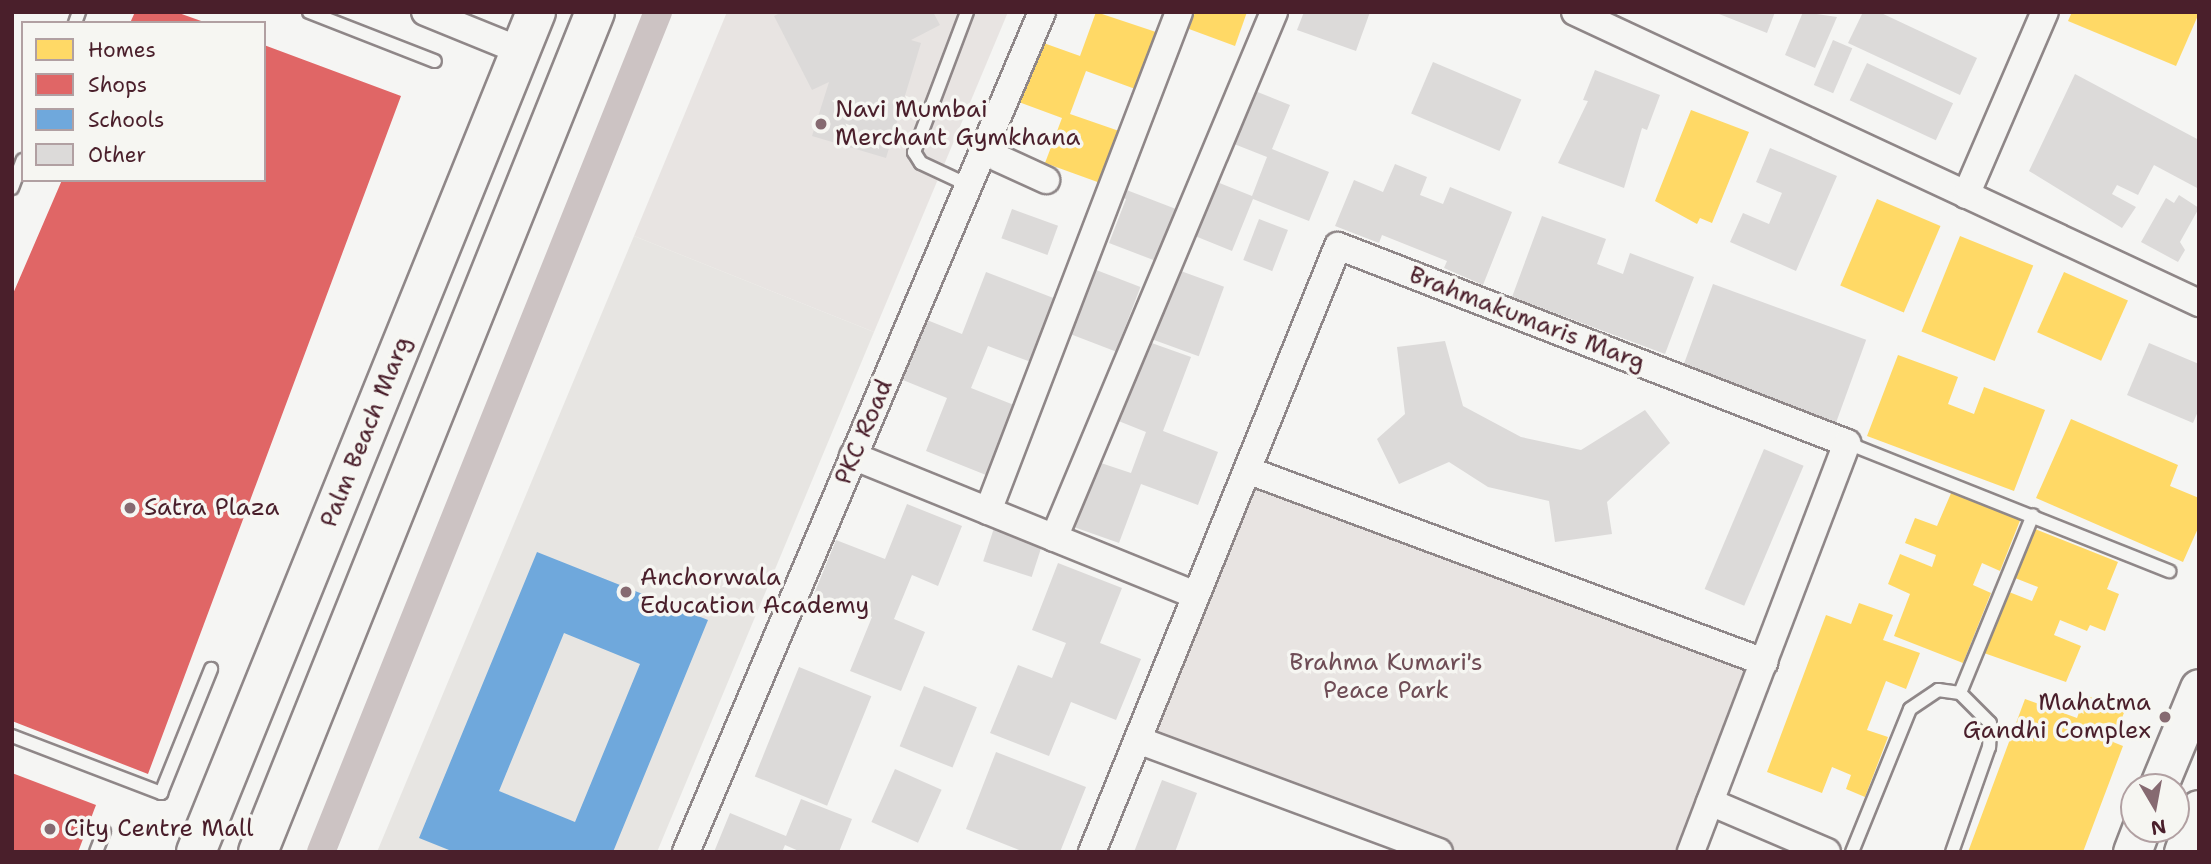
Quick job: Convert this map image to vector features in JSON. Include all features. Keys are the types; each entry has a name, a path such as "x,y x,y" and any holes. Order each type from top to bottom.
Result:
{"main road":[{"name":"Palm Beach Marg","path":"196,852 536,12"},
{"path":"258,852 595,12"},
{"path":"2164,773 2199,688"},
{"path":"2183,852 2199,809"}],"street":[{"path":"425,12 521,51"},
{"name":"PKC Road","path":"686,852 1042,12"},
{"path":"988,511 1179,12"},
{"path":"1054,538 1274,12"},
{"path":"1575,12 1605,19 1966,195 2199,303"},
{"path":"1966,195 2045,12"},
{"path":"998,158 1046,180"},
{"name":"Brahmakumaris Marg","path":"1092,852 1338,246 1847,443"},
{"path":"1691,852 1847,443"},
{"path":"853,456 1196,595"},
{"path":"1247,470 1763,662"},
{"path":"1138,740 1439,852"},
{"path":"1710,802 1828,852"}],"lane":[{"path":"309,12 435,61"},
{"path":"967,12 914,152 920,163 968,185"},
{"path":"12,188 21,165"},
{"path":"1847,443 2169,571"},
{"path":"1960,693 2033,515"},
{"path":"12,736 161,793 211,669"},
{"path":"1852,852 1910,709 1938,690 1960,693 1990,723 1989,747 1952,852"},
{"path":"96,852 104,831"}],"shaded area":[{"name":"Anchorwala Education Academy","path":"634,236 874,332 657,852 377,852"}],"green space":[{"name":"Navi Mumbai Merchant Gymkhana","path":"727,12 1008,12 874,332 634,236"},
{"name":"Brahma Kumari's Peace Park","path":"1247,470 1764,662 1691,852 1439,852 1138,740"}],"building: Homes":[{"path":"1096,12 1159,33 1138,90 1086,71 1070,114 1122,132 1103,184 1045,163 1062,118 1016,101 1038,41 1080,56"},
{"path":"1195,12 1247,12 1235,46 1189,29"},
{"path":"2072,12 2199,13 2176,66 2068,21"},
{"path":"1691,110 1749,132 1712,223 1700,218 1697,224 1655,201"},
{"path":"1877,199 1941,226 1904,312 1840,286"},
{"path":"1960,236 2033,266 1995,361 1921,331"},
{"path":"2064,272 2128,300 2101,361 2037,332"},
{"path":"1898,355 1958,377 1948,404 1974,414 1984,387 2045,410 2014,491 1867,436"},
{"path":"2071,419 2178,465 2170,486 2199,498 2199,526 2183,562 2036,498"},
{"path":"1952,491 2021,518 2000,571 1982,563 1973,585 1991,593 1963,663 1894,636 1910,594 1888,584 1900,554 1932,567 1936,555 1905,543 1915,518 1937,526"},
{"path":"2035,529 2118,562 2107,589 2119,594 2105,631 2090,625 2087,631 2060,620 2054,635 2081,646 2066,682 1984,653 2009,592 2032,601 2038,587 2015,578"},
{"path":"1859,603 1893,615 1883,640 1920,653 1906,689 1886,681 1867,730 1888,737 1865,797 1846,789 1851,775 1832,767 1822,793 1767,772 1826,615 1851,624"},
{"path":"2085,695 2125,710 2113,742 2123,746 2083,852 1968,852 2025,699 2077,718"}],"building: Shops":[{"path":"135,12 176,12 201,21 131,21"},
{"name":"Satra Plaza","path":"266,46 401,96 148,774 12,721 12,296 61,182 266,182"},
{"name":"City Centre Mall","path":"12,773 96,805 78,852 12,852"}],"building: Schools":[{"path":"537,552 708,620 613,852 454,852 419,838","holes":["564,633 640,664 575,822 499,791"]}],"building: Other":[{"path":"782,12 933,12 940,25 911,40 921,43 886,158 812,136 829,82 812,90 774,16"},
{"path":"1304,12 1370,12 1356,51 1297,30"},
{"path":"1714,12 1775,12 1767,33"},
{"path":"1803,12 1837,17 1815,68 1785,55"},
{"path":"1863,12 1879,12 1977,58 1960,95 1848,43"},
{"path":"1833,40 1852,48 1833,93 1814,85"},
{"path":"1433,62 1521,100 1499,151 1411,114"},
{"path":"1867,63 1953,103 1936,140 1850,100"},
{"path":"1595,70 1660,95 1647,130 1642,128 1624,188 1558,163 1588,101 1583,100"},
{"path":"2075,74 2199,140 2199,189 2154,165 2138,195 2117,185 2112,194 2136,207 2122,228 2029,171"},
{"path":"1245,87 1290,105 1272,149 1329,172 1309,221 1253,199 1232,251 1195,236 1217,182 1252,196 1267,157 1224,140"},
{"path":"1770,148 1837,176 1796,271 1730,242 1743,213 1769,224 1782,193 1756,182"},
{"path":"1395,164 1427,177 1420,195 1443,204 1450,187 1512,212 1483,285 1444,268 1447,261 1382,235 1379,243 1335,226 1354,180 1383,192"},
{"path":"1124,189 1176,209 1156,261 1109,243 1126,199 1121,197"},
{"path":"2179,195 2199,208 2180,242 2185,250 2178,262 2141,242 2166,198 2174,203"},
{"path":"1012,209 1058,226 1047,255 1001,238"},
{"path":"1542,216 1606,239 1597,264 1623,274 1630,253 1694,277 1665,354 1512,297"},
{"path":"1259,219 1288,230 1272,271 1243,260"},
{"path":"1091,268 1140,287 1116,351 1066,332"},
{"path":"1178,270 1224,287 1199,356 1153,340"},
{"path":"986,272 1056,299 1031,362 988,346 971,388 1014,405 986,475 926,451 947,398 898,378 922,318 962,334"},
{"path":"1713,284 1866,340 1836,422 1683,367"},
{"path":"1146,341 1191,357 1163,431 1218,452 1198,505 1141,484 1119,543 1071,526 1095,461 1131,473 1146,432 1116,420"},
{"path":"1445,341 1463,406 1521,437 1581,450 1645,410 1670,443 1607,502 1612,534 1555,542 1549,501 1488,487 1449,462 1399,484 1377,439 1405,414 1397,347"},
{"path":"2149,343 2199,364 2199,409 2193,423 2127,395"},
{"path":"1764,449 1804,466 1744,606 1705,589"},
{"path":"907,504 962,526 938,586 912,575 894,619 925,632 901,691 850,671 872,617 814,594 836,540 885,559"},
{"path":"994,528 1043,544 1032,577 983,561"},
{"path":"1058,563 1122,588 1100,643 1141,659 1116,720 1071,702 1049,756 990,733 1018,665 1052,678 1066,643 1032,630"},
{"path":"799,667 871,696 827,806 755,776"},
{"path":"924,686 977,707 953,768 900,746"},
{"path":"996,752 1086,787 1060,852 1024,852 966,829"},
{"path":"895,769 942,790 918,843 871,822"},
{"path":"1162,780 1197,793 1175,852 1134,852"},
{"path":"801,799 852,819 839,852 801,852 785,845 782,852 714,852 730,813 786,836"}],"waterway":[{"path":"321,852 658,12"}],"place":[{"name":"Navi Mumbai Merchant Gymkhana","path":"821,124"},
{"name":"Satra Plaza","path":"130,508"},
{"name":"Anchorwala Education Academy","path":"626,592"},
{"name":"Mahatma Gandhi Complex","path":"2165,717"},
{"name":"City Centre Mall","path":"50,829"}]}
